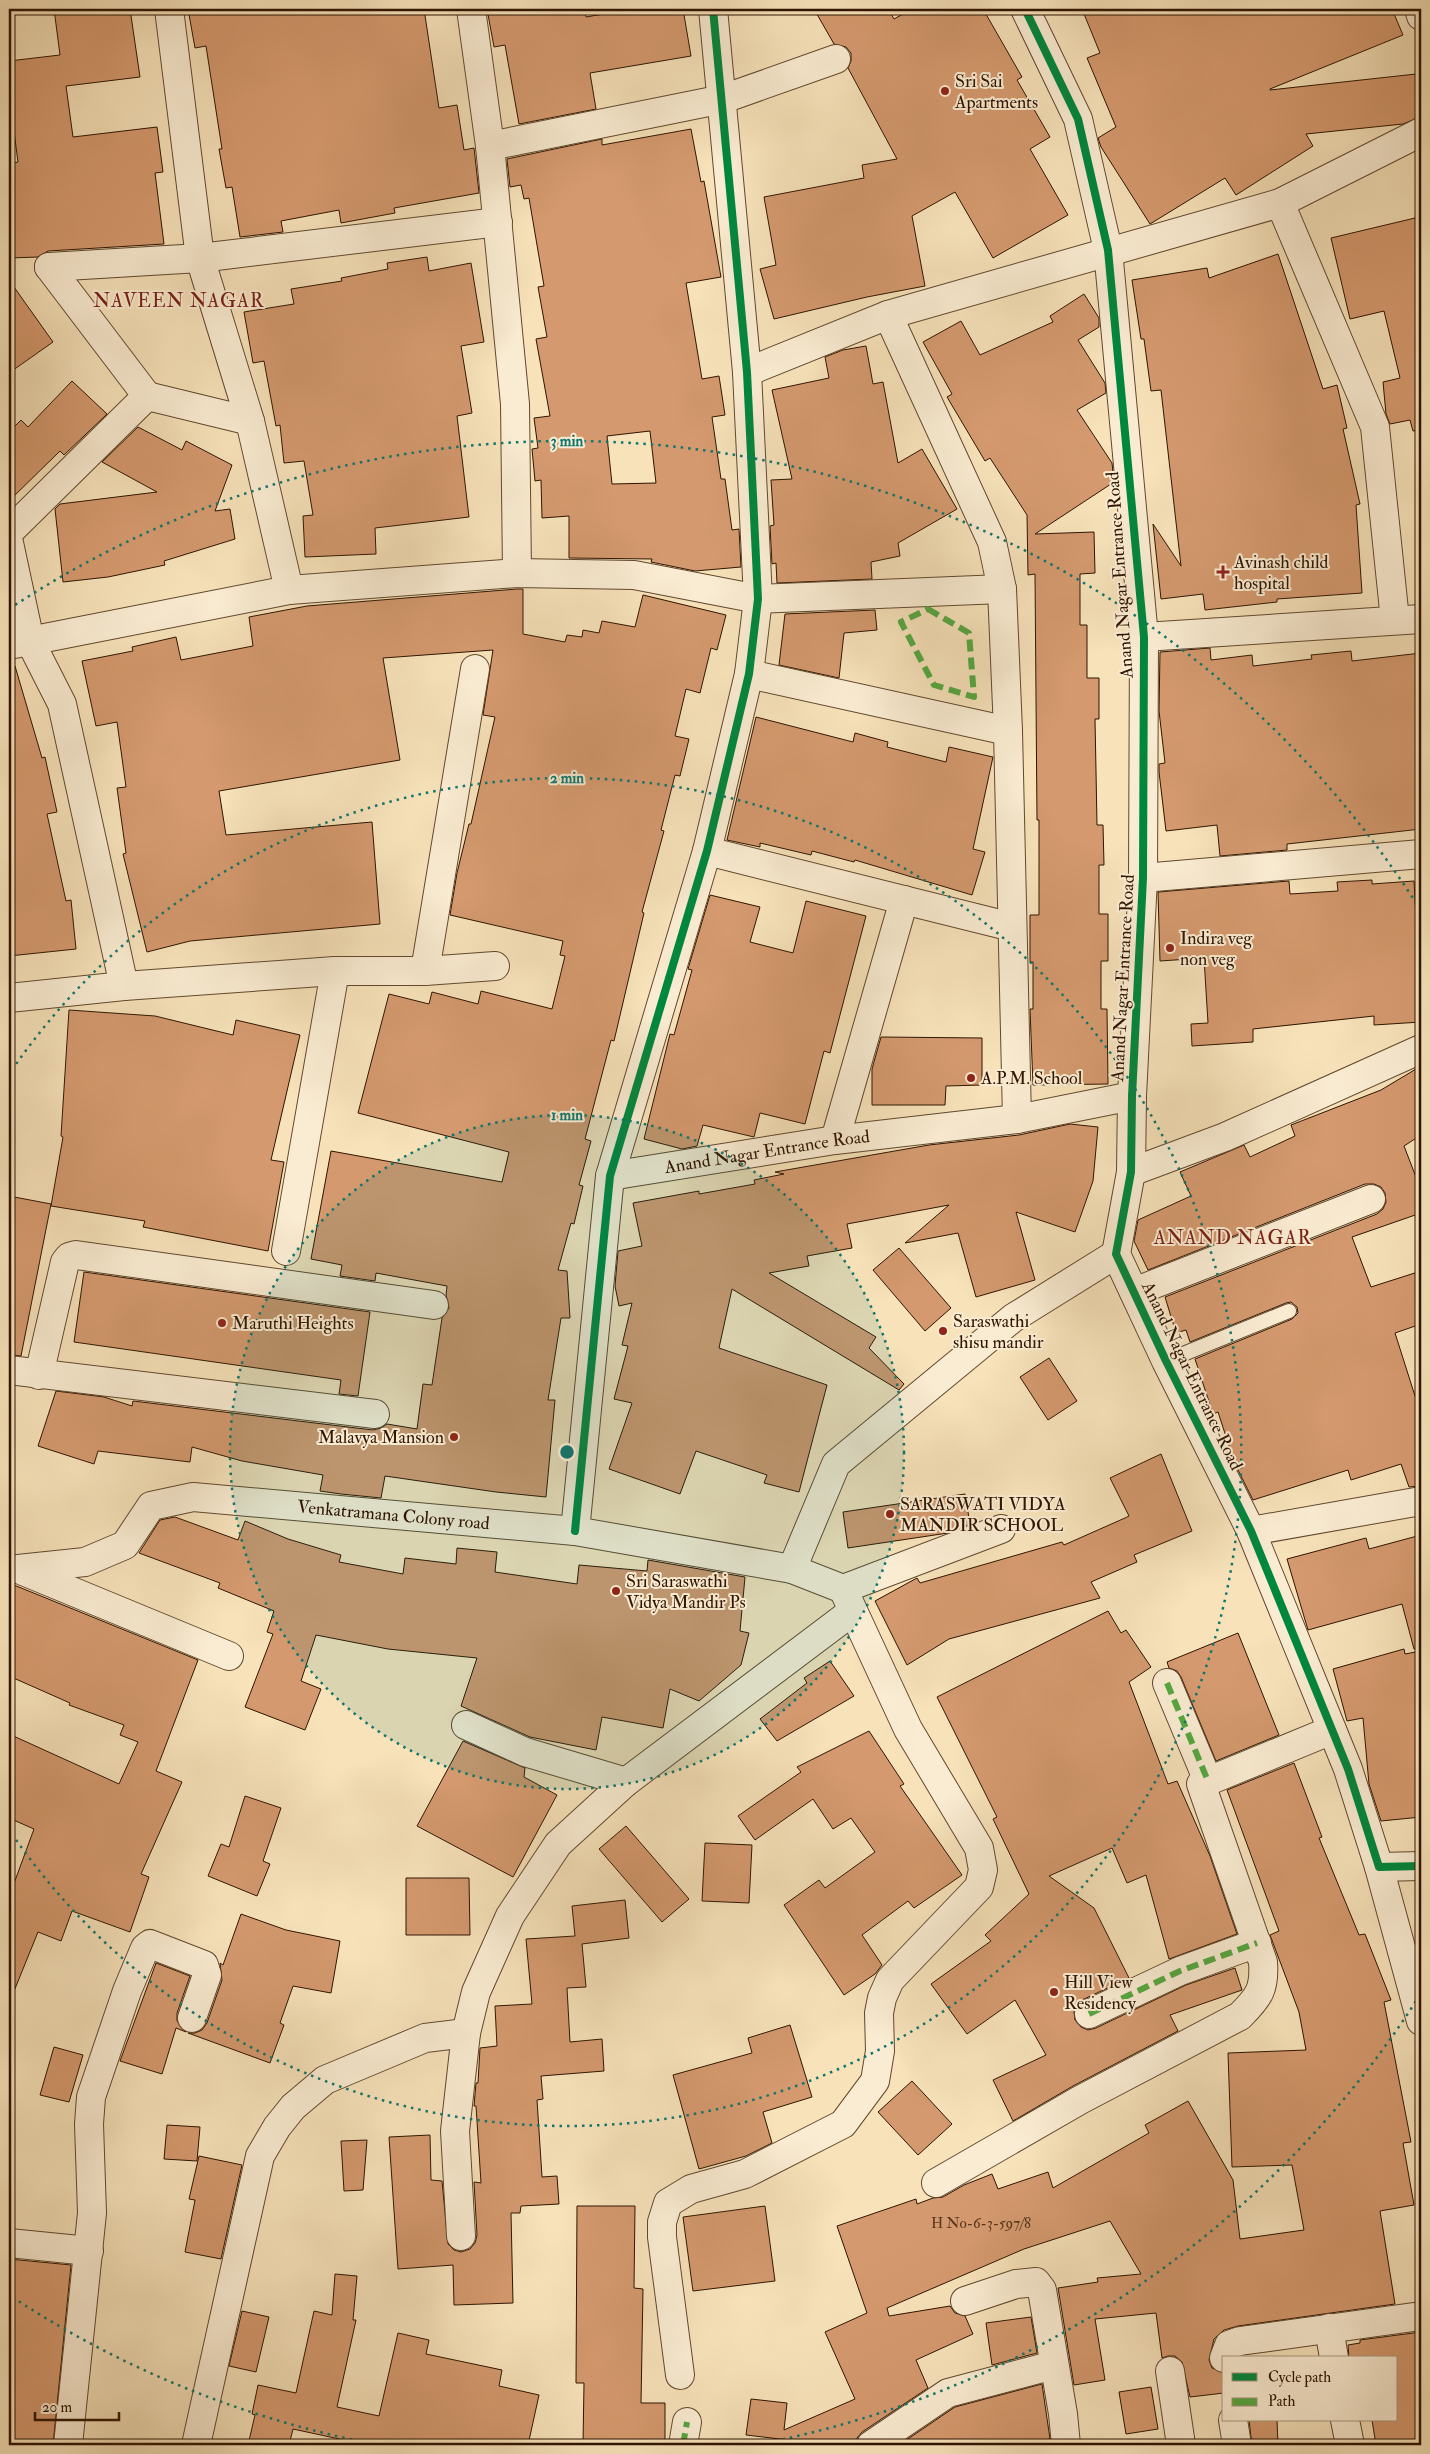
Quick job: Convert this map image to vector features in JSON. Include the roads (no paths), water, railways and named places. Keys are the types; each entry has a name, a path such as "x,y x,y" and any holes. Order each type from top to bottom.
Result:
{"street":[{"path":"169,9 200,258 250,421 289,590"},
{"path":"471,9 490,146 515,404 517,573"},
{"path":"575,1530 610,1176 707,851 749,674 758,599 747,372 723,99 713,9"},
{"name":"Anand Nagar Entrance Road","path":"1025,9 1078,119 1108,250 1144,637 1143,878 1132,1096 1132,1172 1116,1254 1166,1361 1251,1531 1348,1769 1379,1867 1421,2021"},
{"path":"1419,9 1421,16"},
{"path":"490,146 723,99 836,60"},
{"path":"747,372 888,315 1108,250 1280,203 1421,132"},
{"path":"1144,637 1408,620 1375,426 1280,203"},
{"path":"250,421 147,396 49,267 200,258 498,222"},
{"path":"888,315 992,542 1002,589 1008,731 1018,1119"},
{"path":"9,532 147,396"},
{"path":"9,543 20,643 62,704 124,986"},
{"path":"20,643 289,590 517,573 634,575 758,599 1002,589"},
{"path":"425,971 475,669"},
{"path":"749,674 1008,731"},
{"path":"707,851 1012,926"},
{"path":"1143,878 1421,854"},
{"path":"835,1140 904,900"},
{"path":"9,998 124,986 335,971 425,971 495,966"},
{"path":"286,1251 335,971"},
{"path":"1132,1172 1225,1137 1421,1048"},
{"name":"Anand Nagar Entrance Road","path":"610,1176 835,1140 1018,1119 1132,1096"},
{"path":"1134,1292 1371,1199"},
{"path":"792,1569 836,1464 1013,1318 1116,1254"},
{"path":"39,1375 65,1262 69,1257 76,1255 434,1305"},
{"path":"9,1370 375,1414"},
{"name":"Venkatramana Colony road","path":"14,1567 85,1562 125,1545 152,1506 193,1497 575,1530 792,1569 848,1600"},
{"path":"1251,1531 1421,1501"},
{"path":"460,2236 455,2131 466,2033 476,1992 510,1916 558,1844 626,1782 848,1600 1000,1529"},
{"path":"14,1567 230,1656"},
{"path":"680,2375 662,2237 662,2222 668,2203 691,2189 745,2174 843,2124 875,2081 880,2051 880,2005 890,1980 980,1887 982,1870 979,1848 908,1729 848,1600"},
{"path":"1167,1683 1208,1781"},
{"path":"466,1725 524,1752 626,1782"},
{"path":"936,2183 1080,2100 1240,2016 1253,2003 1263,1988 1263,1962 1201,1784 1332,1730"},
{"path":"1379,1867 1421,1866"},
{"path":"68,2445 92,2213 89,2124 91,2097 127,1991 144,1948 150,1944 204,1965 207,1975 192,2018"},
{"path":"1089,2014 1180,1971 1257,1944"},
{"path":"196,2445 260,2156 277,2127 293,2107 325,2080 425,2038 466,2033"},
{"path":"9,2243 89,2251"},
{"path":"965,2301 1016,2284 1036,2282 1042,2290 1063,2414 1066,2445"},
{"path":"1225,2356 1229,2345 1240,2341 1421,2316"},
{"path":"1329,2328 1334,2356"},
{"path":"872,2445 948,2393 1054,2365"},
{"path":"1170,2371 1181,2445"},
{"path":"1233,2422 1237,2445"},
{"path":"1345,2422 1350,2445"}],"lane":[{"path":"1166,1361 1289,1311"}],"place":[{"name":"Sri Sai Apartments","path":"945,91"},
{"name":"Avinash child hospital","path":"1223,572"},
{"name":"Indira veg non veg","path":"1170,948"},
{"name":"A.P.M. School","path":"971,1078"},
{"name":"Maruthi Heights","path":"222,1323"},
{"name":"Saraswathi shisu mandir","path":"943,1331"},
{"name":"Malavya Mansion","path":"454,1437"},
{"name":"SARASWATI VIDYA MANDIR SCHOOL","path":"890,1514"},
{"name":"Sri Saraswathi Vidya Mandir Ps","path":"616,1591"},
{"name":"Hill View Residency","path":"1054,1992"}],"district":[{"name":"NAVEEN NAGAR","path":"179,301"},
{"name":"ANAND NAGAR","path":"1233,1238"}]}
